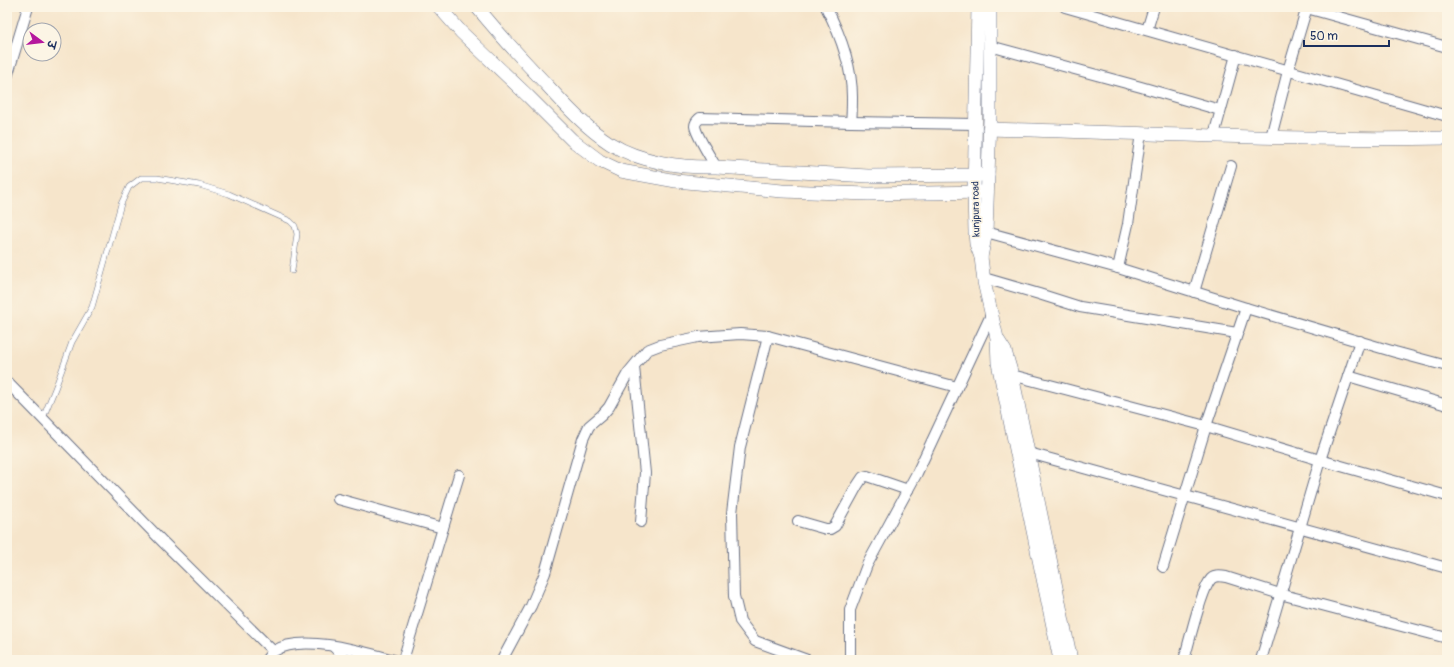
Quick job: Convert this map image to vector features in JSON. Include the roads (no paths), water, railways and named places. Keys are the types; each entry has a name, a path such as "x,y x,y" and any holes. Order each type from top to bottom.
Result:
{"street":[{"path":"7,77 28,7"},
{"path":"439,7 461,32 572,140 600,161 621,171 676,181 782,191 868,194 981,193"},
{"path":"477,7 517,54 561,101 586,125 611,144 632,154 661,163 704,167 868,176 981,175"},
{"path":"826,7 842,46 849,72 852,96 851,122"},
{"name":"kunjpura road","path":"978,7 976,124 981,175 981,193 976,244 981,256"},
{"name":"kunjpura road","path":"981,175 989,129 990,7"},
{"path":"1065,7 1447,116"},
{"path":"1147,30 1154,7"},
{"path":"1271,137 1306,7 1447,46"},
{"path":"990,46 1220,110"},
{"path":"1214,135 1236,55"},
{"path":"716,167 695,126 697,120 700,118 976,124"},
{"path":"989,129 1271,137 1406,139 1447,138"},
{"path":"1118,268 1128,224 1142,133"},
{"path":"1194,292 1231,166"},
{"name":"kunjpura road","path":"981,193 986,232 981,256"},
{"path":"986,232 1118,268 1246,308 1447,366"},
{"path":"981,256 991,315 997,338 998,363 1060,660"},
{"path":"984,278 1012,285 1080,307 1237,333"},
{"path":"1163,567 1206,426 1246,308"},
{"path":"850,660 850,610 866,565 917,473 991,315"},
{"path":"502,660 531,606 545,573 585,434 589,426 609,407 628,373 647,350 660,345 698,337 740,334 768,336 957,387"},
{"path":"768,336 740,447 732,513 734,596 740,621 755,641 793,658 808,660"},
{"path":"997,338 1005,351 1012,375 1071,660"},
{"path":"1261,660 1320,460 1360,341"},
{"path":"634,366 646,473 641,522"},
{"path":"1012,375 1206,426 1447,496"},
{"path":"1348,376 1447,405"},
{"path":"7,382 167,547 273,651"},
{"path":"1029,453 1447,568"},
{"path":"403,660 458,475"},
{"path":"798,521 826,529 830,529 835,526 856,486 863,477 867,476 908,490"},
{"path":"338,499 442,528"},
{"path":"1184,660 1207,586 1212,578 1218,576 1447,638"},
{"path":"266,660 273,651 290,644 318,644 361,651 394,660"},
{"path":"334,647 346,660"}],"lane":[{"path":"43,418 72,342 92,307 121,204 129,187 141,178 156,178 185,183 229,194 290,221 295,226 297,234 292,271"}]}
